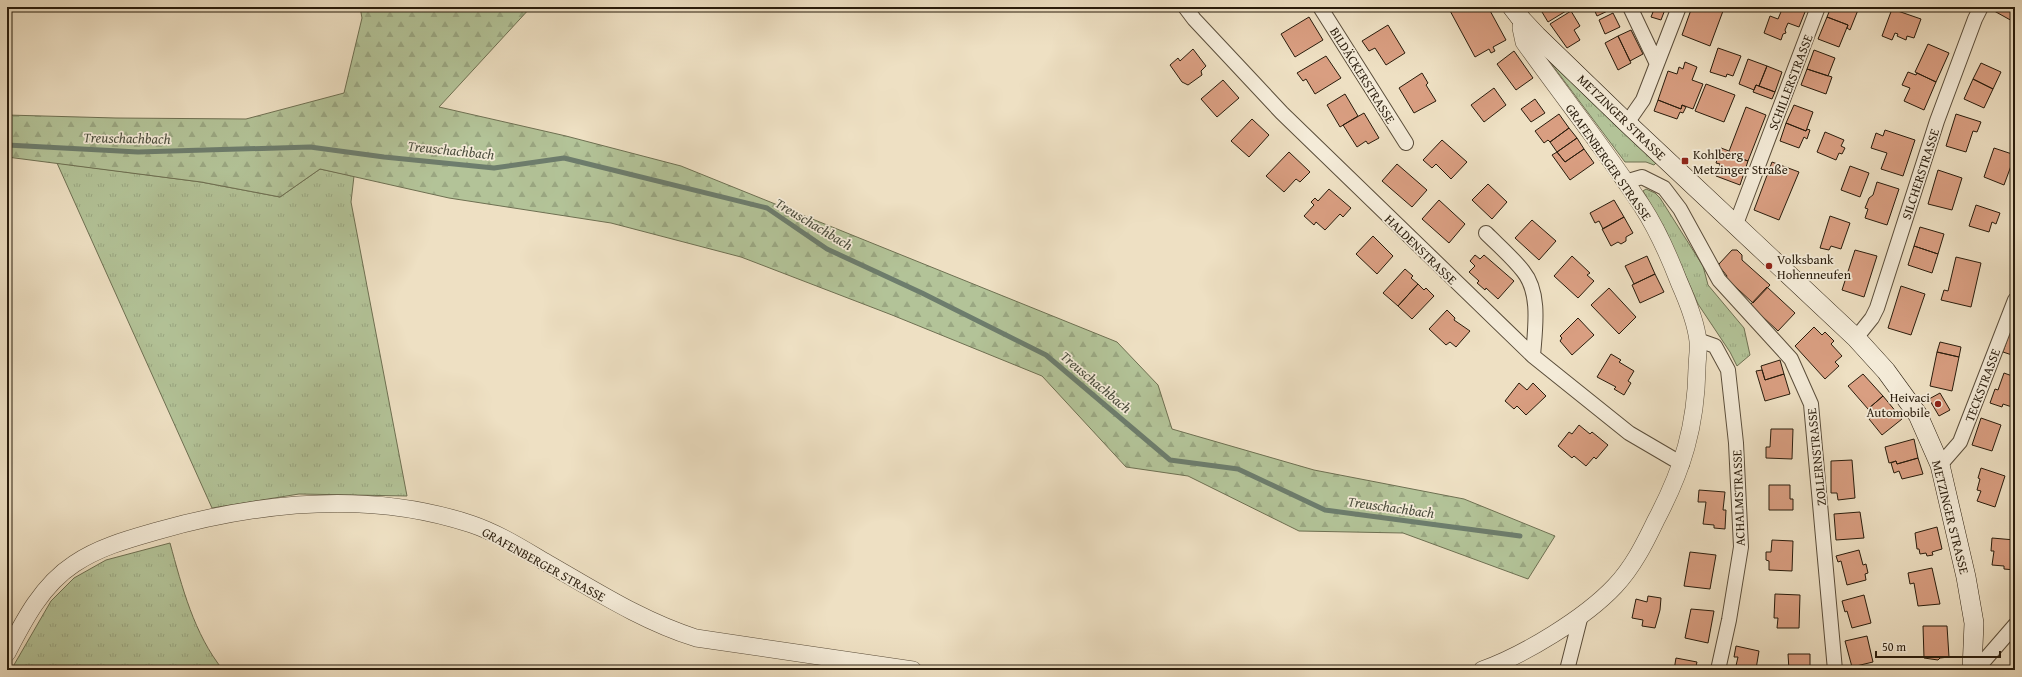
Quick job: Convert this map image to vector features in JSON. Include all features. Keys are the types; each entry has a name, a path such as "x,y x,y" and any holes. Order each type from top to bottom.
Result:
{"main road":[{"name":"METZINGER STRASSE","path":"1517,14 1627,123 1856,338 1886,371 1918,415 1940,465 1966,577 1974,623 1972,670"}],"street":[{"name":"HALDENSTRASSE","path":"1185,7 1199,25 1282,113 1533,356 1630,433 1682,464"},
{"name":"BILDÄCKERSTRASSE","path":"1320,7 1406,144"},
{"path":"1630,7 1657,64"},
{"path":"1627,123 1643,100 1679,7"},
{"name":"SCHILLERSTRASSE","path":"1736,224 1818,7"},
{"name":"SILCHERSTRASSE","path":"1856,338 1872,318 1877,308 1937,121 1975,18 1981,7"},
{"name":"GRAFENBERGER STRASSE","path":"1482,670 1533,646 1581,615 1616,585 1641,550 1663,508 1682,464 1692,426 1697,385 1698,340 1687,300 1669,257 1643,207 1524,42 1517,14"},
{"name":"ZOLLERNSTRASSE","path":"1625,182 1642,177 1664,188 1680,209 1719,280 1791,359 1811,404 1835,670"},
{"path":"1486,233 1524,272 1531,288 1536,316 1533,356"},
{"name":"TECKSTRASSE","path":"1940,465 1960,442 2015,300"},
{"name":"ACHALMSTRASSE","path":"1698,340 1715,346 1728,370 1736,450 1741,547 1729,620 1718,670"},
{"name":"GRAFENBERGER STRASSE","path":"7,653 27,614 49,586 74,564 115,544 183,524 249,510 299,504 349,503 394,506 430,512 473,524 517,545 630,612 667,629 696,638 913,670"},
{"path":"1567,670 1581,615"},
{"path":"1976,670 2015,625"}],"green space":[{"path":"360,7 531,7 439,107 566,136 681,166 1117,342 1158,385 1172,429 1314,470 1464,499 1555,536 1528,579 1403,533 1299,531 1188,476 1126,467 1042,376 892,315 741,257 611,223 449,198 320,169 280,197 201,182 7,157 7,115 246,119 344,93 362,18"},
{"path":"1544,54 1657,162 1654,165 1646,162 1625,162"},
{"path":"57,163 201,182 280,197 320,169 354,176 351,202 407,496 299,494 212,508"},
{"path":"1646,189 1655,193 1660,198 1703,266 1708,285 1744,328 1750,355 1737,366 1730,352 1698,304 1666,231 1643,191"},
{"path":"170,543 190,610 204,641 223,670 11,670 51,601 74,578 106,560"}],"building":[{"path":"1448,7 1488,7 1506,40 1493,47 1495,51 1491,53 1489,49 1475,57"},
{"path":"1539,7 1571,7 1571,8 1548,22"},
{"path":"1593,7 1616,7 1597,16"},
{"path":"1649,7 1666,7 1661,20 1651,17 1653,12 1648,10"},
{"path":"1692,7 1714,7 1723,11 1710,46 1682,35"},
{"path":"1783,7 1807,7 1799,27 1788,23 1785,30 1786,33 1783,34 1781,40 1764,33 1770,16 1778,19"},
{"path":"1831,7 1851,7 1858,10 1850,30 1847,28 1848,25 1827,17"},
{"path":"1987,7 2015,7 2014,22"},
{"path":"1892,9 1921,19 1914,38 1907,36 1906,40 1897,36 1898,34 1895,33 1892,40 1882,36"},
{"path":"1571,11 1580,26 1574,30 1580,40 1567,48 1550,24"},
{"path":"1613,13 1620,27 1605,34 1599,20"},
{"path":"1309,17 1323,40 1295,57 1281,34"},
{"path":"1827,17 1848,25 1839,47 1818,39"},
{"path":"1388,25 1405,53 1386,65 1375,48 1369,51 1362,41"},
{"path":"1631,30 1643,54 1630,61 1618,36"},
{"path":"1618,36 1631,63 1618,70 1605,43"},
{"path":"1928,44 1949,53 1936,82 1915,72"},
{"path":"1718,48 1741,56 1733,76 1727,74 1726,77 1710,72"},
{"path":"1193,49 1206,66 1201,71 1202,75 1188,85 1182,82 1170,65 1178,58 1180,61"},
{"path":"1814,50 1835,58 1828,76 1807,69"},
{"path":"1514,51 1533,78 1516,90 1497,64"},
{"path":"1326,56 1341,78 1315,94 1306,79 1303,81 1297,73"},
{"path":"1748,59 1767,66 1759,86 1756,85 1754,90 1739,84"},
{"path":"1685,62 1697,67 1692,80 1703,84 1693,109 1682,105 1681,109 1658,100 1668,71 1677,74 1679,67 1683,69"},
{"path":"1981,63 2001,72 1993,89 1973,79"},
{"path":"1767,66 1782,72 1775,92 1759,86"},
{"path":"1807,69 1832,77 1826,94 1801,85"},
{"path":"1908,72 1916,75 1917,73 1936,82 1924,110 1904,101 1910,88 1902,85"},
{"path":"1422,73 1428,83 1426,85 1436,101 1414,113 1399,88"},
{"path":"1973,79 1993,89 1984,108 1964,99"},
{"path":"1223,80 1239,98 1217,117 1201,99"},
{"path":"1706,84 1735,95 1724,122 1695,111"},
{"path":"1756,85 1775,92 1772,99 1753,92"},
{"path":"1494,88 1506,105 1484,122 1471,105"},
{"path":"1345,94 1358,116 1340,127 1327,105"},
{"path":"1535,99 1545,113 1531,122 1521,109"},
{"path":"1658,100 1681,109 1682,105 1686,107 1683,113 1680,112 1677,119 1654,111"},
{"path":"1794,105 1813,112 1806,131 1786,123"},
{"path":"1746,107 1766,115 1748,161 1728,154"},
{"path":"1364,113 1379,138 1368,144 1366,141 1357,147 1343,125"},
{"path":"1559,114 1569,128 1550,142 1548,140 1544,143 1535,131"},
{"path":"1956,114 1981,122 1977,132 1973,131 1966,152 1946,146"},
{"path":"1252,119 1269,135 1249,157 1231,141"},
{"path":"1786,123 1806,131 1807,129 1810,130 1807,139 1804,137 1799,148 1780,141"},
{"path":"1569,128 1577,138 1557,152 1550,142"},
{"path":"1885,130 1915,140 1903,176 1881,169 1887,153 1871,148 1876,133 1883,136"},
{"path":"1825,132 1844,140 1841,146 1845,148 1842,154 1839,153 1836,160 1817,152"},
{"path":"1577,138 1584,149 1565,162 1557,152"},
{"path":"1442,140 1467,162 1451,179 1436,164 1432,168 1423,160"},
{"path":"1721,148 1729,151 1728,154 1748,161 1740,185 1716,176 1720,164 1716,163"},
{"path":"1994,148 2015,155 2004,185 1984,177"},
{"path":"1584,149 1594,163 1570,180 1552,155 1557,152 1565,162"},
{"path":"1289,152 1310,172 1300,182 1296,179 1284,192 1266,176"},
{"path":"1772,162 1799,172 1779,220 1754,210"},
{"path":"1397,164 1427,190 1412,207 1382,181"},
{"path":"1850,166 1869,173 1860,197 1841,190"},
{"path":"1938,170 1962,178 1952,210 1928,204"},
{"path":"1877,182 1899,189 1887,225 1865,218 1868,209 1865,208 1869,198 1873,195"},
{"path":"1488,184 1507,202 1492,219 1472,200"},
{"path":"1329,189 1351,208 1343,217 1340,214 1325,230 1316,222 1314,225 1304,216 1314,205 1311,202 1315,198 1318,201"},
{"path":"1439,200 1465,224 1449,243 1422,219"},
{"path":"1614,200 1624,217 1603,229 1599,221 1595,223 1590,213"},
{"path":"1976,205 2000,213 1996,224 1992,222 1989,232 1969,226"},
{"path":"1830,216 1850,223 1841,249 1831,246 1829,250 1820,248"},
{"path":"1624,217 1633,233 1626,237 1626,241 1621,244 1618,242 1611,246 1602,229"},
{"path":"1532,220 1556,241 1539,260 1515,238"},
{"path":"1920,227 1944,234 1938,254 1914,246"},
{"path":"1373,236 1393,256 1377,274 1356,254"},
{"path":"1914,246 1938,254 1932,273 1908,265"},
{"path":"1732,250 1737,250 1742,255 1742,260 1770,285 1753,303 1726,278 1727,276 1719,266 1719,264"},
{"path":"1855,250 1877,256 1864,297 1842,290"},
{"path":"1475,255 1480,259 1484,255 1514,281 1498,299 1486,288 1485,290 1477,283 1479,281 1469,272 1475,266 1470,261"},
{"path":"1572,256 1590,273 1587,275 1594,281 1578,298 1554,276"},
{"path":"1647,256 1655,274 1634,284 1625,266"},
{"path":"1956,257 1981,263 1971,307 1941,300 1944,290 1948,291"},
{"path":"1405,269 1413,276 1411,278 1418,284 1398,306 1383,293"},
{"path":"1655,274 1664,292 1640,303 1632,285"},
{"path":"1418,284 1424,290 1426,288 1434,296 1412,319 1398,306"},
{"path":"1901,286 1925,294 1911,335 1888,328"},
{"path":"1767,287 1795,313 1778,331 1750,305"},
{"path":"1609,288 1636,317 1619,334 1591,305"},
{"path":"1447,310 1455,318 1454,320 1470,331 1456,347 1450,342 1446,345 1429,329"},
{"path":"1578,318 1594,335 1572,355 1560,341 1562,338 1560,336"},
{"path":"1814,327 1822,335 1825,332 1834,341 1831,344 1842,356 1835,362 1839,366 1825,379 1795,346"},
{"path":"2011,328 2015,329 2015,356 2003,352"},
{"path":"1940,342 1961,347 1959,357 1937,352"},
{"path":"1937,352 1959,357 1952,391 1930,386"},
{"path":"1611,354 1621,360 1619,362 1634,371 1628,381 1631,383 1624,395 1614,389 1616,387 1597,377"},
{"path":"1780,360 1784,374 1765,380 1761,366"},
{"path":"1762,370 1765,380 1784,374 1790,394 1765,401 1756,371"},
{"path":"2004,373 2015,377 2015,408 2003,404 2002,407 1990,403 1995,389 1998,390"},
{"path":"1863,374 1883,396 1868,409 1848,386"},
{"path":"1519,383 1527,390 1533,383 1546,396 1526,415 1517,406 1514,409 1505,401"},
{"path":"1940,393 1950,410 1939,416 1929,399"},
{"path":"1883,396 1902,419 1882,435 1869,419 1873,416 1868,409"},
{"path":"1981,418 2001,425 1992,451 1972,445"},
{"path":"1579,425 1590,434 1592,432 1608,445 1596,459 1594,457 1586,466 1574,456 1572,458 1558,446 1569,432 1572,434"},
{"path":"1771,429 1793,429 1792,459 1766,458 1766,447 1770,447"},
{"path":"1914,439 1918,458 1897,464 1896,461 1889,463 1885,447"},
{"path":"1918,458 1923,474 1902,479 1899,471 1894,473 1891,463 1896,461 1897,464"},
{"path":"1852,460 1855,498 1838,500 1837,493 1831,493 1831,461"},
{"path":"1981,468 2005,476 1995,507 1977,501 1981,491 1977,490"},
{"path":"1769,485 1790,485 1790,499 1793,499 1793,510 1769,510"},
{"path":"1699,490 1725,492 1723,510 1726,510 1725,529 1714,528 1714,525 1703,524 1706,502 1698,502"},
{"path":"1860,512 1864,538 1836,540 1834,514"},
{"path":"1937,527 1942,549 1932,552 1933,555 1927,556 1926,553 1920,554 1919,549 1917,549 1915,533"},
{"path":"1992,538 2015,540 2015,570 2004,569 2004,566 1992,565 1994,551 1991,551"},
{"path":"1772,540 1793,541 1792,571 1769,570 1769,561 1766,560 1766,552 1771,552"},
{"path":"1859,550 1863,565 1866,564 1868,573 1865,574 1866,580 1847,585 1841,561 1838,562 1836,556"},
{"path":"1690,552 1716,555 1710,589 1684,586"},
{"path":"1932,568 1940,604 1918,606 1914,583 1910,584 1908,573"},
{"path":"1775,594 1800,595 1799,628 1777,628 1778,618 1774,618"},
{"path":"1864,595 1871,623 1852,628 1847,611 1845,612 1842,601"},
{"path":"1648,596 1661,598 1660,610 1655,628 1642,626 1643,620 1632,618 1636,599 1647,602"},
{"path":"1691,609 1714,611 1708,643 1685,638"},
{"path":"1923,626 1947,626 1949,657 1940,658 1938,660 1924,658"},
{"path":"1867,636 1873,662 1852,667 1845,641"},
{"path":"1736,646 1759,651 1756,669 1735,670 1738,657 1734,657"},
{"path":"1788,654 1810,654 1810,670 1789,670"},
{"path":"1676,658 1697,662 1695,670 1674,670"}],"waterway":[{"name":"Treuschachbach","path":"7,145 138,152 310,147 384,157 494,168 564,158 767,208 827,249 922,293 1046,355 1170,460 1238,469 1325,510 1520,536"}],"place":[{"name":"Kohlberg Metzinger Straße","path":"1685,161"},
{"name":"Volksbank Hohenneufen","path":"1769,266"},
{"name":"Heivaci Automobile","path":"1938,404"}]}
